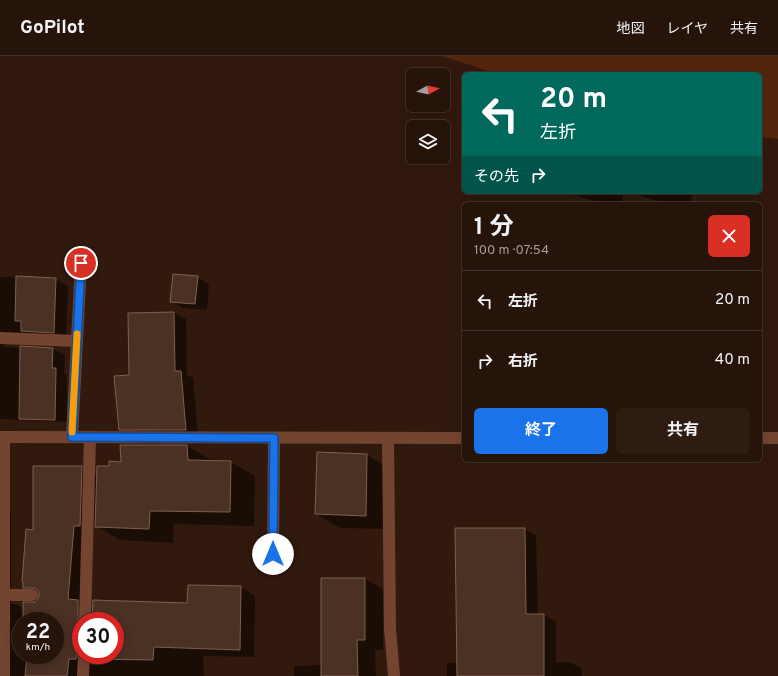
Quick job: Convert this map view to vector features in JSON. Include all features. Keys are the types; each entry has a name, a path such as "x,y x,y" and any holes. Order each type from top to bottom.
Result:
{"street":[{"path":"72,437 81,263"},
{"path":"0,338 77,341"},
{"path":"4,676 5,595 2,437 462,438"},
{"path":"85,612 90,437"},
{"path":"273,561 274,438"},
{"path":"388,438 390,629 394,676"},
{"path":"762,438 778,438"},
{"path":"5,595 32,595"},
{"path":"83,676 84,664"}],"shaded area":[{"path":"442,56 778,56 778,139 762,137 762,72 491,72"}],"building":[{"path":"173,274 198,276 195,304 170,302"},
{"path":"16,276 56,278 54,333 21,331 21,321 15,321"},
{"path":"174,312 175,371 181,371 186,430 119,430 114,376 129,375 128,313"},
{"path":"20,346 53,348 52,368 56,368 55,420 19,419"},
{"path":"120,445 187,445 188,460 231,461 230,512 150,511 149,529 95,527 97,466 109,466 109,461 121,462"},
{"path":"317,452 367,454 366,516 315,514"},
{"path":"33,466 82,466 80,526 74,526 68,599 78,600 78,612 72,612 72,659 69,659 67,676 25,676 26,664 64,664 64,612 23,612 23,602 35,602 39,595 39,592 35,588 23,588 22,582 26,529 33,530"},
{"path":"455,528 525,528 526,614 544,614 544,676 457,676"},
{"path":"321,578 365,578 365,640 357,640 358,676 321,676"},
{"path":"188,585 241,586 240,650 154,647 153,660 124,660 124,612 92,612 93,600 187,603"}],"slow traffic":[{"path":"72,432 77,334"}],"route":[{"path":"81,263 72,437 274,438 273,554"}]}
